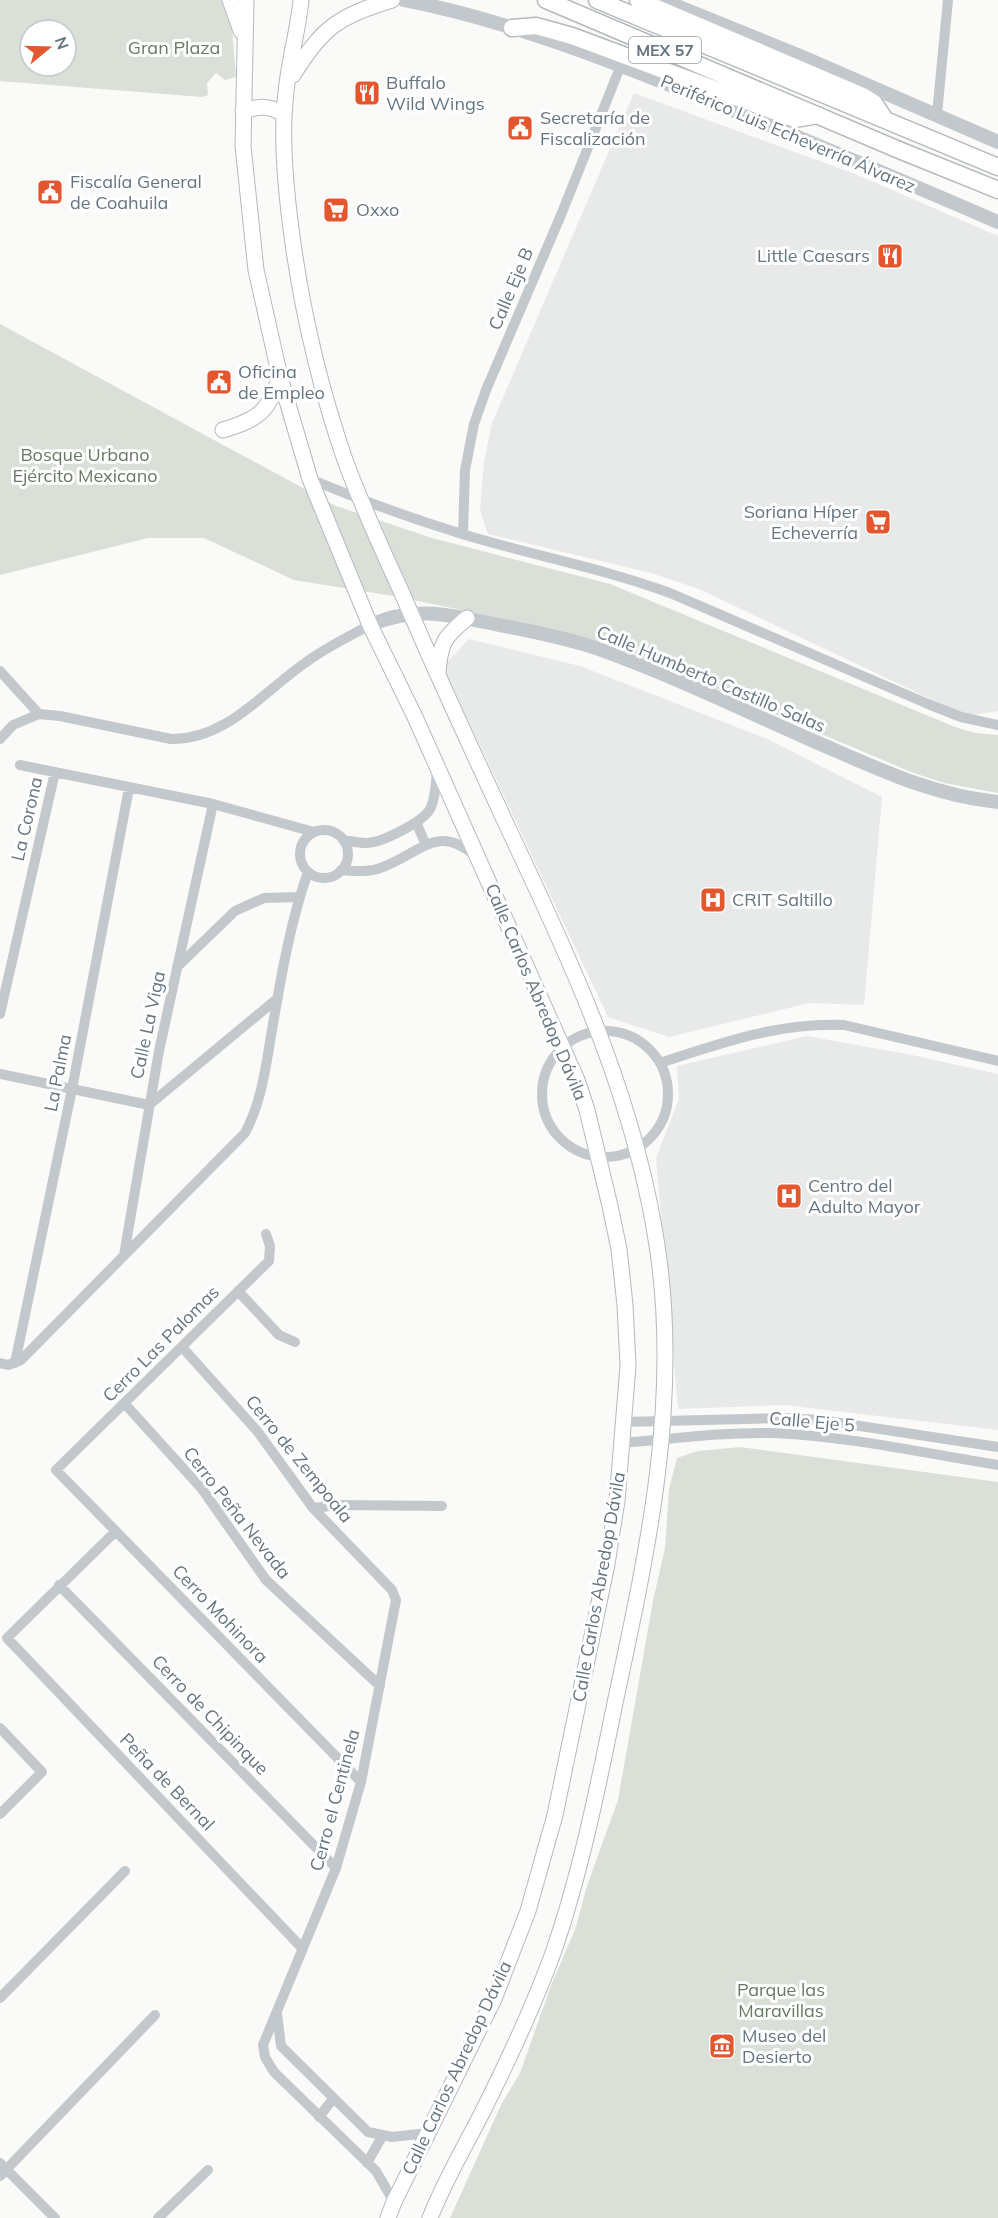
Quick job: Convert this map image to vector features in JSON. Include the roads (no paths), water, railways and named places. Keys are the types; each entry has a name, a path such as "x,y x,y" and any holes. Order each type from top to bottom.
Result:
{"highway":[{"name":"Periférico Luis Echeverría Álvarez","path":"546,0 998,189"},
{"name":"MEX 57","path":"597,0 998,167"},
{"path":"638,0 863,96 874,104 884,119"},
{"path":"512,28 536,26 572,36 795,119 818,115"}],"main road":[{"path":"230,0 244,45"},
{"name":"Calle Carlos Abredop Dávila","path":"246,0 243,111 246,192 256,270 280,377 310,479 370,625 564,1046 587,1110 599,1158 619,1249 625,1305 628,1366 617,1501 607,1564 555,1815 528,1911 494,1999 388,2218"},
{"name":"Calle Carlos Abredop Dávila","path":"301,0 297,36 286,86 284,115 290,218 302,303 329,411 361,501 438,679 543,901 600,1031 626,1105 651,1209 659,1258 665,1340 663,1440 656,1498 641,1584 593,1809 553,1953 509,2060 430,2218"},
{"path":"286,86 313,44 324,33 347,16 392,0"},
{"path":"243,111 268,107 277,109 284,115"},
{"path":"223,430 239,425 266,409 280,377"},
{"path":"438,679 439,653 443,644 453,630 467,618"}],"street":[{"name":"Periférico Luis Echeverría Álvarez","path":"404,0 512,28 585,51 755,119 998,222"},
{"path":"662,0 937,114 998,142"},
{"path":"937,114 948,0"},
{"name":"Calle Eje B","path":"463,534 465,470 474,424 621,65"},
{"path":"310,479 361,501 463,534 627,578 670,593 928,704 961,717 998,725"},
{"name":"Calle Humberto Castillo Salas","path":"370,625 388,617 410,613 434,613 536,632 594,648 649,669 895,776 939,792 998,802"},
{"path":"0,739 13,725 39,714 60,716 171,739 203,735 239,716 306,662 370,625"},
{"path":"1,676 39,714"},
{"path":"20,765 213,804 314,832"},
{"path":"437,769 432,807 416,822 383,839 367,844 343,840 332,832 321,830 314,832 305,839 301,848 300,857 303,865 316,877 325,878 342,870 366,872 383,867 441,840 465,846 478,858"},
{"name":"La Corona","path":"0,1014 55,772"},
{"name":"La Palma","path":"15,1363 72,1089 129,788"},
{"name":"Calle La Viga","path":"124,1255 149,1105 213,804"},
{"path":"416,822 426,845"},
{"path":"342,870 348,854 343,840"},
{"path":"0,1363 15,1363 21,1360 168,1209 231,1150 245,1133 253,1118 262,1086 278,998 300,897 308,872"},
{"path":"177,968 235,911 264,898 300,897"},
{"path":"0,1074 149,1105 278,998"},
{"path":"660,1063 748,1034 819,1024 844,1025 998,1061"},
{"path":"600,1031 628,1035 646,1047 660,1063 667,1086 666,1111 660,1126 650,1139 626,1155 599,1158 585,1155 560,1139 545,1114 542,1099 544,1077 554,1057 574,1039 600,1031"},
{"name":"Cerro Las Palomas","path":"56,1470 269,1261 270,1246 266,1234"},
{"path":"238,1292 279,1335 295,1342"},
{"name":"Cerro de Zempoala","path":"182,1347 258,1432 313,1508 392,1590"},
{"name":"Cerro Peña Nevada","path":"125,1404 202,1489 266,1580 380,1686"},
{"name":"Calle Eje 5","path":"624,1422 783,1418 821,1420 998,1447"},
{"name":"Calle Eje 5","path":"622,1443 723,1434 814,1436 998,1465"},
{"name":"Cerro Mohinora","path":"56,1470 361,1782"},
{"path":"313,1508 338,1505 442,1506"},
{"path":"59,1585 116,1531"},
{"name":"Peña de Bernal","path":"59,1585 7,1638 302,1948"},
{"name":"Cerro de Chipinque","path":"59,1585 336,1868"},
{"name":"Cerro el Centinela","path":"392,1590 396,1600 395,1612 361,1782 336,1868 263,2044 265,2057 274,2072 376,2171 394,2202"},
{"path":"0,1728 42,1772 0,1814"},
{"path":"0,1998 125,1871"},
{"path":"277,2010 281,2046 368,2132 392,2138 428,2133"},
{"path":"55,2218 2,2170 154,2015"},
{"path":"319,2117 333,2099"},
{"path":"367,2163 383,2135"},
{"path":"158,2218 208,2170"}],"place":[{"name":"Buffalo Wild Wings","path":"367,93"},
{"name":"Secretaría de Fiscalización","path":"520,128"},
{"name":"Fiscalía General de Coahuila","path":"50,192"},
{"name":"Oxxo","path":"336,210"},
{"name":"Little Caesars","path":"890,256"},
{"name":"Oficina de Empleo","path":"219,382"},
{"name":"Soriana Híper Echeverría","path":"878,522"},
{"name":"CRIT Saltillo","path":"713,900"},
{"name":"Centro del Adulto Mayor","path":"789,1196"},
{"name":"Museo del Desierto","path":"722,2046"}],"park label":[{"name":"Gran Plaza","path":"174,48"},
{"name":"Bosque Urbano Ejército Mexicano","path":"85,465"},
{"name":"Parque las Maravillas","path":"781,2000"}]}
